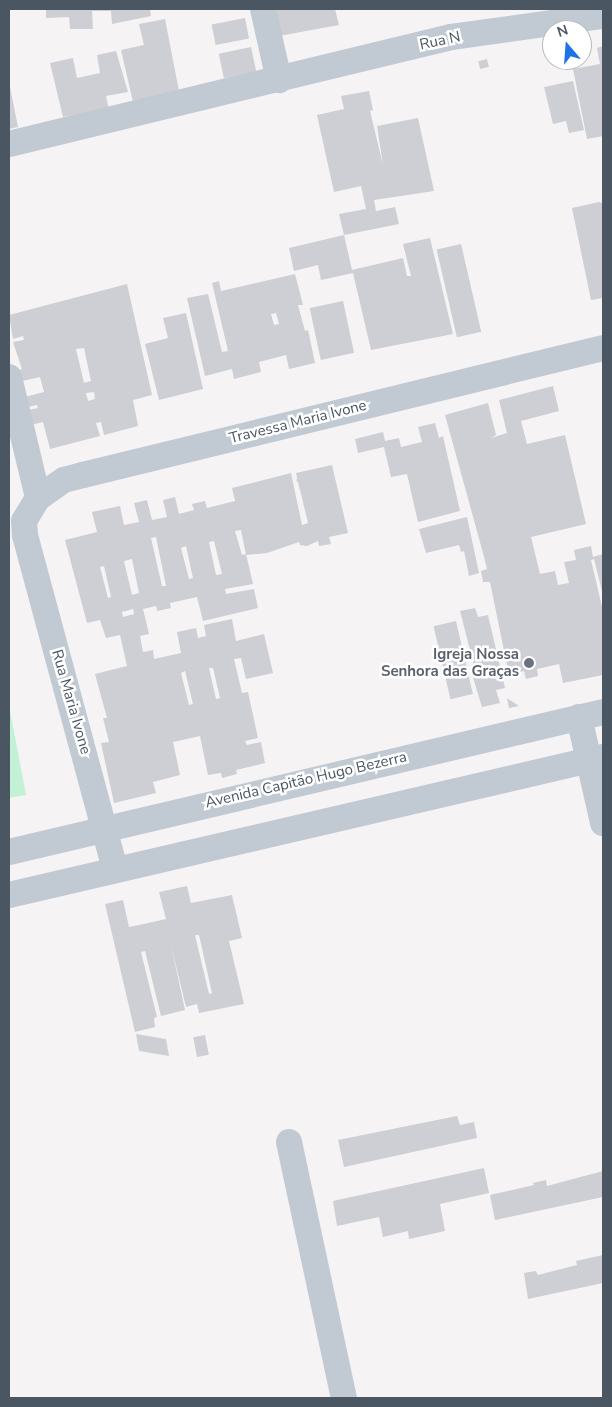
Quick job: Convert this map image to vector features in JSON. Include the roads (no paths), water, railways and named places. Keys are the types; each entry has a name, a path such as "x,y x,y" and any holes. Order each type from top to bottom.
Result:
{"street":[{"path":"262,9 279,80"},
{"name":"Rua N","path":"9,144 451,37 603,16"},
{"name":"Travessa Maria Ivone","path":"25,536 24,521 38,498 74,478 603,348"},
{"path":"9,377 38,498"},
{"name":"Rua Maria Ivone","path":"25,536 106,826 115,869"},
{"path":"591,714 603,823"},
{"name":"Avenida Capitão Hugo Bezerra","path":"9,852 106,826 591,714"},
{"path":"9,895 596,758"},
{"path":"289,1142 344,1398"}],"place":[{"name":"Igreja Nossa Senhora das Graças","path":"529,663"}]}
